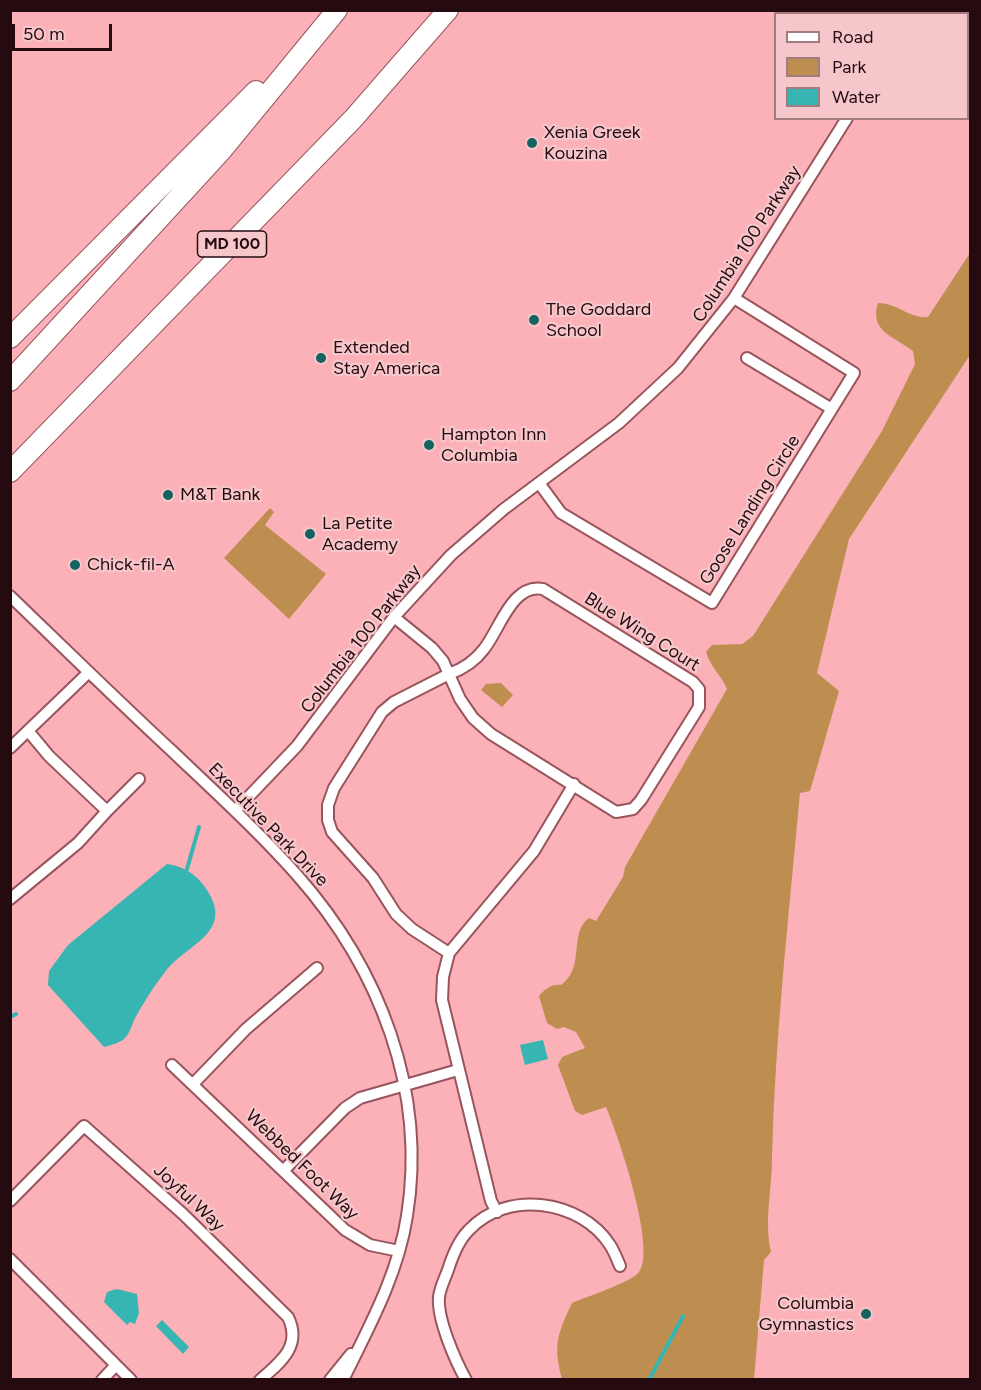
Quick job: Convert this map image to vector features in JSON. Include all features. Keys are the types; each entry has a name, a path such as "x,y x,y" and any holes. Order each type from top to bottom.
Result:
{"highway":[{"path":"10,338 211,138 332,10"},
{"path":"10,381 222,150 337,10"},
{"name":"MD 100","path":"10,472 354,118 447,10"}],"street":[{"name":"Columbia 100 Parkway","path":"235,811 314,726 394,618 451,555 490,520 644,402 698,346 734,298 846,120"},
{"name":"Goose Landing Circle","path":"539,483 552,504 561,513 712,603 854,373 734,298"},
{"path":"747,358 832,409"},
{"name":"Blue Wing Court","path":"394,618 432,648 473,718 491,734 616,812 633,809 699,707 699,689 693,682 543,589 536,588 528,589 516,598 483,651 471,663 449,674"},
{"name":"Executive Park Drive","path":"10,596 235,811 298,876 347,943 389,1025 406,1083 413,1155 407,1218 388,1286 343,1380"},
{"path":"10,748 89,672"},
{"path":"449,674 394,702 382,712 334,788 328,805 328,820 332,832 373,878 396,914 412,929 449,953"},
{"path":"29,732 49,756 107,811"},
{"path":"10,899 78,843 139,779"},
{"path":"497,1212 491,1201 458,1070 442,1000 443,977 449,953 534,851 574,784"},
{"path":"194,1083 246,1029 317,968"},
{"name":"Webbed Foot Way","path":"172,1065 194,1083 356,1239 370,1245 399,1251"},
{"path":"284,1170 345,1108 372,1093 458,1070"},
{"name":"Joyful Way","path":"10,1202 84,1126 183,1214 288,1317 294,1329 294,1340 286,1353 260,1380"},
{"path":"466,1380 457,1364 441,1315 439,1296 453,1256 469,1230 508,1207 537,1204 571,1210 610,1245 620,1266"},
{"path":"10,1258 130,1380"},
{"name":"Executive Park Drive","path":"330,1380 362,1340"},
{"path":"102,1380 116,1365"}],"green space":[{"path":"970,253 970,355 849,539 817,673 839,691 810,791 800,793 776,1066 768,1217 771,1252 764,1260 754,1379 562,1379 557,1348 558,1340 572,1303 635,1276 639,1272 643,1259 643,1240 634,1191 606,1107 582,1115 575,1111 558,1065 562,1057 585,1048 576,1032 564,1027 557,1029 547,1023 539,996 555,985 561,985 569,978 575,960 579,932 583,924 589,918 596,921 623,877 625,867 727,689 706,652 712,645 742,644 753,636 882,431 915,364 913,351 880,327 876,312 878,303 891,305 915,316 928,317"},
{"path":"270,508 274,512 265,525 326,574 289,619 224,558"},
{"path":"501,683 513,695 502,707 481,690 486,684"}],"water":[{"path":"167,864 190,872 207,890 214,905 215,917 212,927 161,977 125,1038 118,1043 104,1047 48,985 49,971 68,945"},
{"path":"543,1040 548,1059 525,1065 520,1045"},
{"path":"117,1289 137,1294 139,1313 135,1324 130,1322 127,1325 104,1302 107,1292"},
{"path":"162,1320 189,1347 183,1354 156,1326"}],"waterway":[{"path":"187,869 199,827"},
{"path":"10,1017 16,1014"},
{"path":"649,1380 683,1316"}],"place":[{"name":"Xenia Greek Kouzina","path":"532,143"},
{"name":"The Goddard School","path":"534,320"},
{"name":"Extended Stay America","path":"321,358"},
{"name":"Hampton Inn Columbia","path":"429,445"},
{"name":"M&T Bank","path":"168,495"},
{"name":"La Petite Academy","path":"310,534"},
{"name":"Chick-fil-A","path":"75,565"},
{"name":"Columbia Gymnastics","path":"866,1314"}]}
